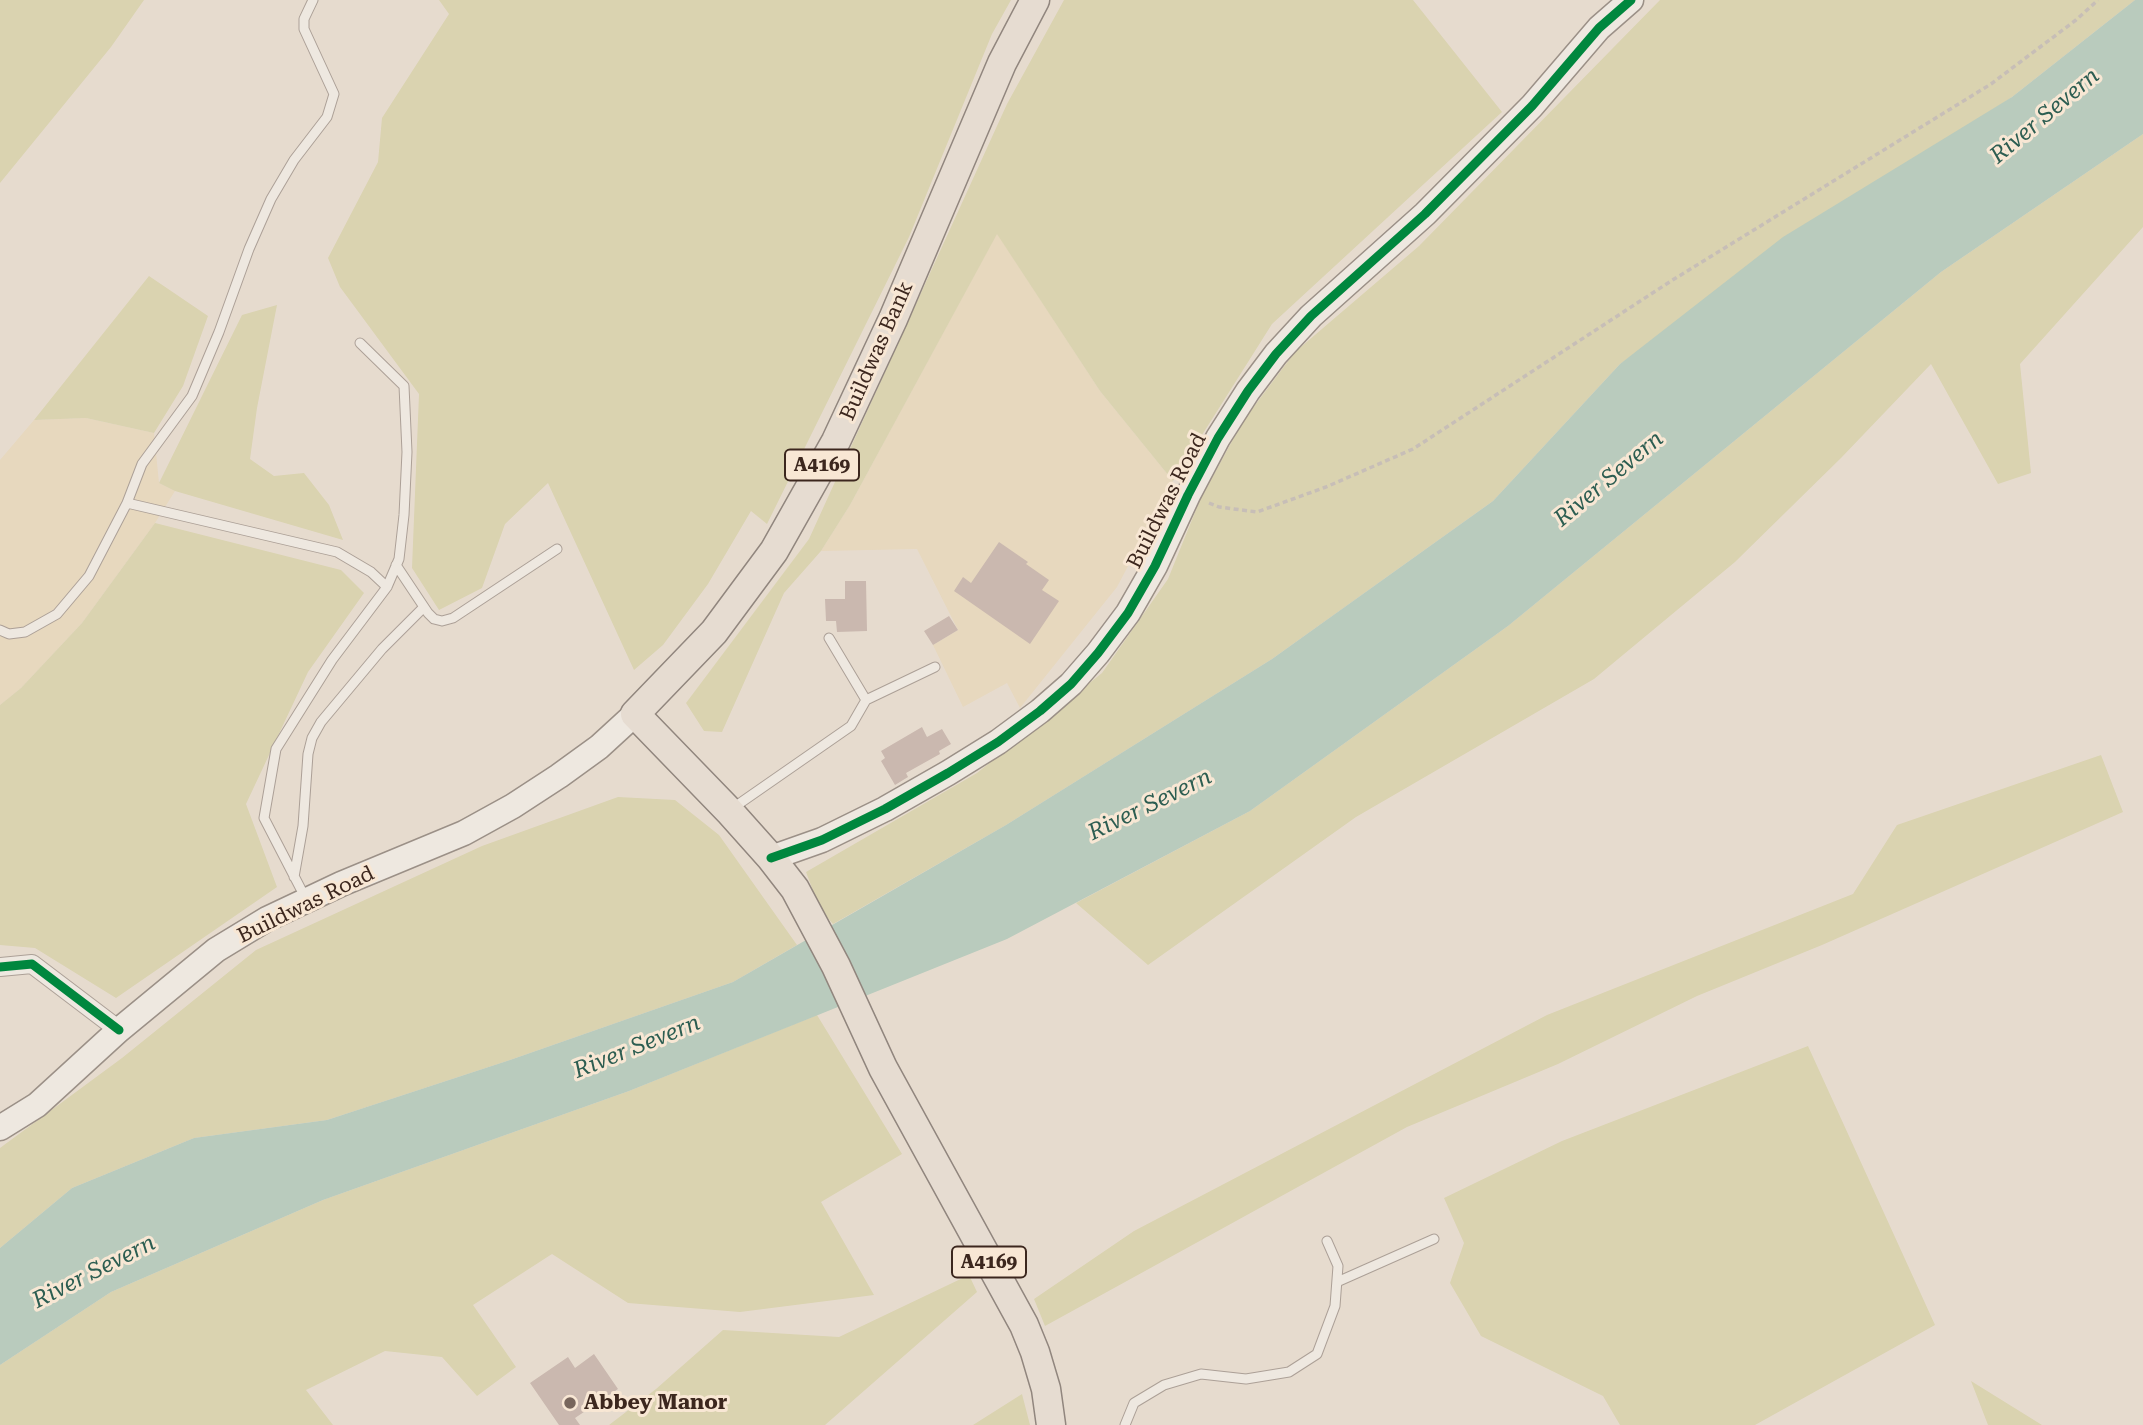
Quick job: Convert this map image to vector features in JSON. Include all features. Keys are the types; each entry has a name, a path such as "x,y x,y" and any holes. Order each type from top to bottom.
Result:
{"main road":[{"name":"Buildwas Bank","path":"635,715 714,632 775,551 836,441 892,319 1002,63 1035,0"},
{"path":"635,715 771,858"},
{"name":"A4169","path":"771,858 795,889 836,967 883,1068 1024,1325 1046,1389 1051,1425"}],"street":[{"name":"Buildwas Road","path":"771,858 822,841 948,773 998,742 1040,711 1070,684 1128,613 1155,566 1188,495 1225,426 1276,354 1311,316 1425,214 1532,106 1599,28 1631,0"},
{"name":"Buildwas Road","path":"0,1128 37,1105 119,1030 216,950 267,919 454,838 513,806 599,747 635,715"},
{"path":"0,967 32,964 119,1030"}],"lane":[{"path":"0,629 9,634 35,628 57,614 89,576 127,503 142,464 192,396 271,199 294,160 327,117 334,94 304,29 304,19 313,0"},
{"path":"307,900 264,818 276,749 332,660 387,587 399,558 403,526 406,464 404,386 360,343"},
{"path":"127,503 337,552 371,572 387,587"},
{"path":"397,565 424,607 434,619 442,621 453,618 557,549"},
{"path":"294,877 303,827 306,768 312,738 321,723 382,649 424,607"},
{"path":"829,638 866,700"},
{"path":"729,811 851,726 866,700 935,667"},
{"path":"1337,1282 1434,1239"},
{"path":"1125,1425 1134,1404 1164,1385 1201,1374 1246,1379 1289,1372 1317,1354 1335,1306 1338,1266 1327,1241"}],"path":[{"path":"1188,495 1219,507 1258,512 1326,487 1413,449 1671,281 1991,84 2076,20 2098,0"}],"shaded area":[{"path":"0,0 144,0 111,47 0,183"},
{"path":"439,0 1011,0 992,34 909,237 767,524 751,511 708,584 663,645 634,670 548,483 505,524 482,588 439,610 412,568 419,394 340,287 328,258 378,162 382,118 449,14"},
{"path":"1064,0 1413,0 1502,112 1272,324 1173,481 1100,391 997,234 850,505 821,551 784,593 722,732 704,731 686,703 809,539 1007,104"},
{"path":"1660,0 2135,0 2012,97 1620,364 1493,501 1272,659 1006,825 833,924 820,909 806,872 977,773 1102,673 1168,579 1200,500 1243,421 1295,352 1419,246"},
{"path":"2143,134 2143,227 2020,364 2031,473 1998,484 1931,364 1841,458 1735,562 1594,679 1356,817 1148,965 1076,903 1250,811 1508,626 1941,272"},
{"path":"997,233 1100,391 1173,481 1117,587 1020,708 1007,683 963,707 933,645 958,630 917,549 821,551 850,505"},
{"path":"149,276 208,316 183,386 154,433 86,418 34,420"},
{"path":"277,305 250,459 274,476 304,473 329,505 343,540 175,491 159,483 242,315"},
{"path":"86,418 154,433 159,483 175,491 82,623 21,688 0,705 0,460 34,420"},
{"path":"155,523 341,570 364,593 308,672 246,804 277,887 116,998 35,948 0,945 0,705 21,688 82,623"},
{"path":"2101,755 2123,812 1822,945 1697,996 1558,1064 1407,1127 1045,1326 1034,1299 1134,1231 1547,1015 1853,894 1897,825"},
{"path":"618,797 675,800 719,835 797,945 733,982 327,1120 194,1138 72,1188 0,1248 0,1148 122,1058 256,950 482,846"},
{"path":"817,1015 902,1154 821,1202 874,1295 740,1312 628,1303 552,1254 473,1305 516,1367 477,1396 442,1357 385,1351 306,1390 333,1425 0,1425 0,1365 111,1292 323,1200 629,1091"},
{"path":"1808,1046 1935,1325 1755,1425 1620,1425 1603,1396 1481,1336 1450,1283 1464,1243 1444,1198 1562,1141"},
{"path":"969,1275 977,1292 825,1425 609,1425 656,1389 723,1330 839,1337"},
{"path":"1971,1381 2042,1425 1988,1425"},
{"path":"1022,1394 1030,1425 973,1425"}],"water":[{"name":"River Severn","path":"2135,0 2143,0 2143,134 1941,272 1508,626 1250,811 1007,939 629,1091 323,1200 111,1292 0,1365 0,1248 72,1188 194,1138 327,1120 733,982 1006,825 1272,659 1493,501 1620,364 1783,237 2012,97"}],"building":[{"path":"999,542 1049,580 1042,590 1059,601 1030,644 954,591 963,577 971,583"},
{"path":"845,581 866,581 867,631 837,632 836,621 826,621 825,599 845,599"},
{"path":"949,616 958,630 933,645 924,631"},
{"path":"922,727 927,737 942,729 951,744 939,751 940,754 906,773 908,777 895,785 881,761 885,758 881,751"},
{"name":"Abbey Manor","path":"594,1354 618,1389 575,1418 580,1425 559,1425 530,1383 568,1357 575,1368"}],"cycle path":[{"path":"771,858 822,840 885,809 948,773 998,742 1071,684 1128,613 1155,566 1218,438 1276,354 1311,316 1425,214 1532,106 1599,28 1631,0"},
{"path":"0,967 32,964 119,1030"}],"place":[{"name":"Abbey Manor","path":"570,1403"}]}
